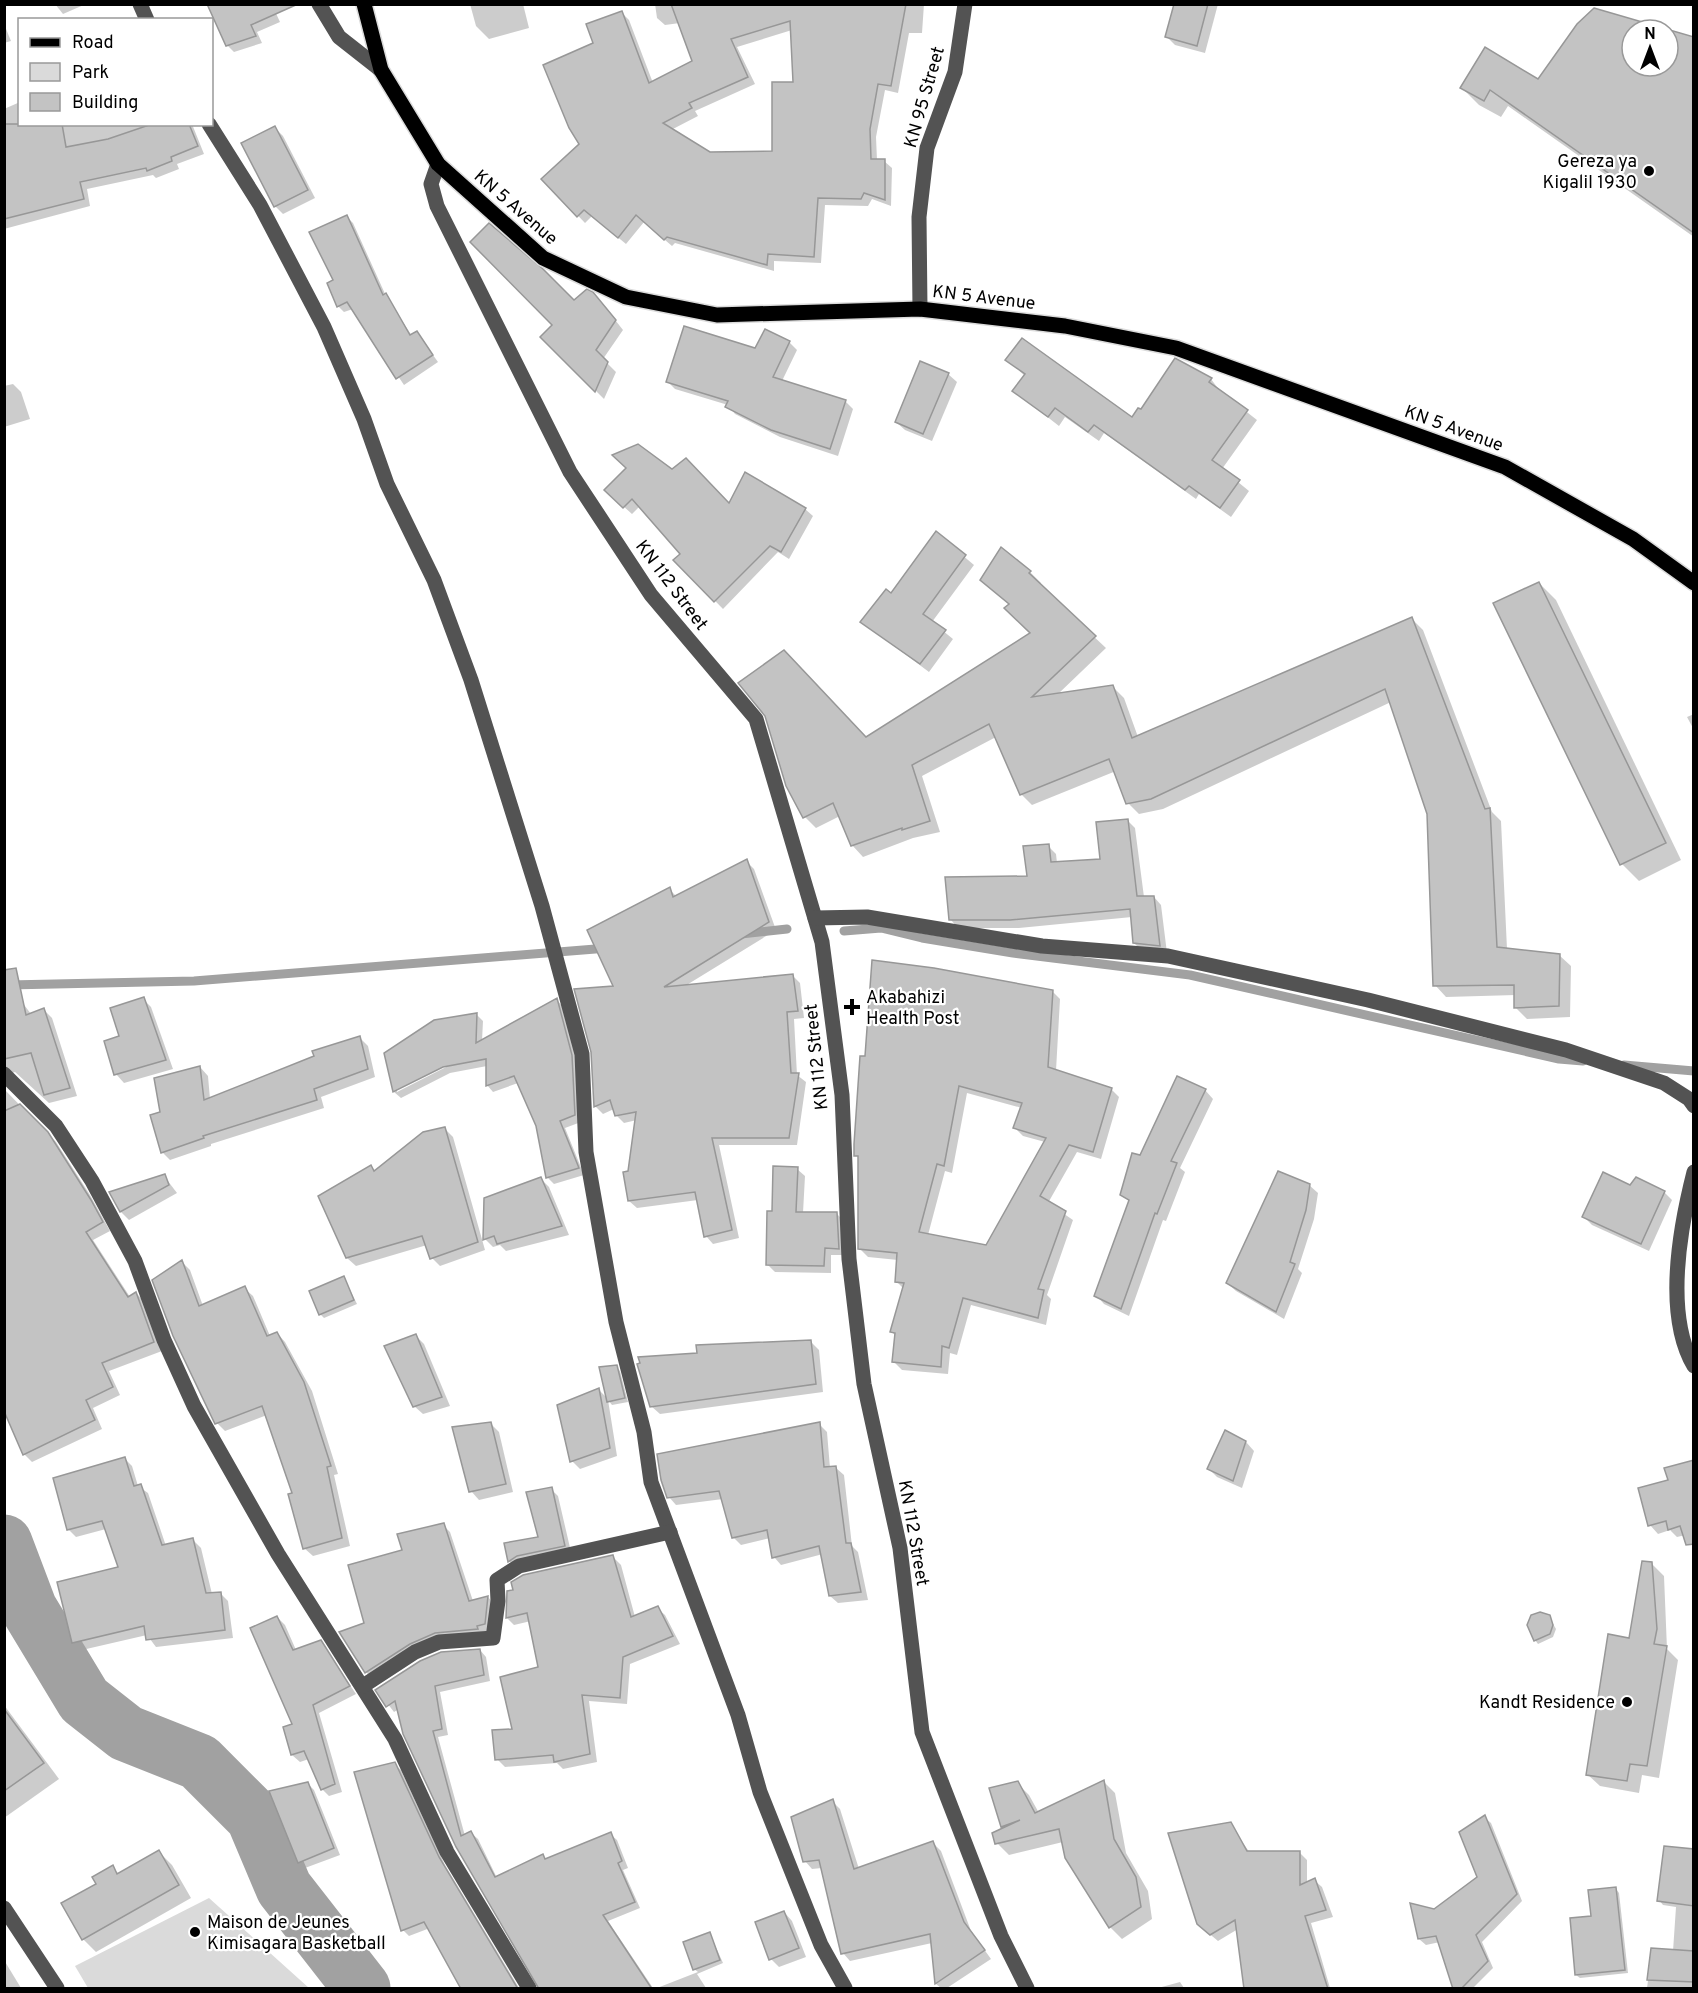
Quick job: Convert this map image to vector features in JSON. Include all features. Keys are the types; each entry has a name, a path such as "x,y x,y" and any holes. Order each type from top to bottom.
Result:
{"main road":[{"name":"KN 5 Avenue","path":"364,4 381,70 438,164 543,258 626,297 717,315 920,309 1065,326 1176,348 1504,467 1633,539 1694,584"}],"street":[{"path":"140,4 146,18"},
{"path":"319,4 339,37 381,70"},
{"name":"KN 95 Street","path":"920,309 919,217 927,148 955,72 965,4"},
{"path":"210,126 260,205 324,327 364,419 387,484 434,580 471,680 542,906 582,1054 586,1152 616,1322 644,1432 651,1482 738,1715 760,1792 821,1945 845,1989"},
{"name":"KN 112 Street","path":"438,164 431,184 437,206 570,472 651,595 756,719 822,942 842,1095 849,1259 864,1384 900,1548 922,1732 1001,1936 1027,1989"},
{"path":"815,918 867,917 1042,946 1168,956 1368,1000 1566,1050 1664,1083 1689,1099 1694,1106"},
{"path":"4,1074 56,1126 92,1181 135,1261 164,1340 194,1406 278,1554 395,1739 447,1852 529,1989"},
{"path":"1694,1172 1678,1271 1679,1323 1694,1366"},
{"path":"363,1686 415,1652 439,1642 493,1638 498,1600 497,1580 519,1566 670,1532"},
{"path":"4,1908 57,1989"}],"green space":[{"name":"Maison de Jeunes Kimisagara Basketball","path":"209,1898 309,1988 88,1988 75,1966"}],"building":[{"path":"207,4 298,4 251,25 256,36 226,46"},
{"path":"671,4 906,4 891,86 878,84 870,129 871,159 885,159 885,200 864,193 861,199 818,198 814,257 768,254 767,265 667,237 664,240 636,215 618,238 584,210 577,217 541,179 579,144 569,128 543,65 593,43 586,24 622,11 649,83 692,61","holes":["790,21 793,82 772,82 772,151 710,152 663,123 692,108 689,103 748,77 731,39"]},
{"path":"1174,4 1208,4 1197,46 1165,37"},
{"name":"Gereza ya KigaliI 1930","path":"1594,8 1628,18 1620,18 1620,78 1680,78 1680,33 1694,37 1694,233 1490,90 1484,101 1460,88 1485,47 1538,79 1577,24"},
{"path":"4,124 62,126 66,147 108,139 146,126 190,126 198,146 171,157 172,161 147,171 146,168 80,182 84,199 4,219"},
{"path":"275,126 308,190 274,207 241,143"},
{"path":"347,215 383,295 386,293 410,335 417,331 433,355 396,379 347,302 337,307 327,283 333,280 309,232"},
{"path":"489,223 543,269 574,300 587,289 593,292 616,320 596,350 608,362 595,392 540,337 552,325 470,242"},
{"path":"684,326 755,348 765,329 790,341 773,377 846,400 830,449 771,430 725,407 728,401 666,382"},
{"path":"1022,338 1132,417 1138,408 1141,409 1175,358 1212,378 1209,382 1248,410 1212,460 1240,480 1220,508 1189,486 1185,490 1094,425 1088,432 1055,408 1048,417 1012,391 1025,374 1005,360"},
{"path":"920,361 949,373 923,434 895,422"},
{"path":"638,444 672,469 686,458 729,503 745,472 806,508 781,552 770,546 714,602 673,560 680,554 632,499 623,508 604,490 626,468 612,455"},
{"path":"936,531 966,555 923,614 946,630 920,664 860,622 886,589 891,593"},
{"path":"1001,547 1031,571 1029,573 1096,636 1032,697 1113,685 1132,738 1412,617 1485,809 1490,808 1497,947 1560,954 1559,1006 1514,1008 1514,985 1433,986 1427,814 1385,689 1151,799 1126,804 1109,759 1020,795 989,724 912,765 930,821 851,846 833,803 803,818 786,786 765,716 738,683 784,650 866,737 1030,633 1004,608 1009,604 980,580"},
{"path":"1539,582 1666,843 1620,865 1493,603"},
{"path":"1128,819 1137,896 1154,896 1160,946 1133,943 1130,909 1010,920 949,920 945,877 1027,876 1023,846 1049,844 1051,862 1100,859 1096,822"},
{"path":"747,859 769,922 664,987 793,974 798,1011 787,1012 791,1073 799,1073 789,1138 712,1138 732,1230 704,1237 695,1192 628,1201 623,1172 628,1171 636,1112 615,1116 610,1100 594,1107 591,1052 574,989 613,986 587,930 670,887 673,897"},
{"path":"872,960 934,968 1053,990 1048,1067 1112,1088 1093,1152 1069,1145 1040,1196 1066,1211 1038,1289 1044,1290 1038,1318 963,1298 949,1348 942,1346 941,1367 892,1362 895,1333 890,1332 904,1283 895,1282 897,1253 858,1249 858,1156 854,1156 854,1144 860,1056 865,1056","holes":["959,1086 1022,1103 1013,1128 1046,1138 986,1245 919,1232 937,1164 944,1166"]},
{"path":"16,968 26,1015 44,1008 70,1088 44,1095 31,1053 4,1059 4,970"},
{"path":"144,997 166,1060 114,1075 104,1041 119,1036 110,1008"},
{"path":"557,998 572,1055 575,1115 560,1121 579,1168 546,1178 536,1126 514,1076 486,1086 486,1059 443,1067 393,1092 384,1053 434,1020 477,1013 476,1043"},
{"path":"360,1036 368,1069 314,1089 317,1100 203,1136 204,1138 161,1153 150,1115 160,1112 154,1078 200,1066 204,1100 314,1056 312,1051"},
{"path":"1177,1076 1206,1089 1171,1161 1177,1163 1157,1214 1155,1213 1121,1309 1094,1296 1129,1200 1120,1195 1132,1153 1140,1155"},
{"path":"20,1104 48,1132 91,1200 103,1222 86,1232 128,1297 136,1292 154,1342 102,1363 113,1387 86,1400 95,1420 23,1455 4,1411 4,1111"},
{"path":"445,1127 478,1242 430,1259 422,1236 346,1258 318,1196 371,1165 374,1171 423,1132"},
{"path":"773,1166 798,1167 796,1212 837,1212 839,1249 825,1248 824,1266 766,1265 767,1211 772,1211"},
{"path":"1278,1171 1310,1184 1306,1210 1290,1262 1295,1264 1276,1312 1226,1283"},
{"path":"1603,1172 1630,1185 1636,1177 1665,1191 1641,1244 1582,1217"},
{"path":"165,1174 169,1185 120,1212 109,1192"},
{"path":"541,1177 562,1226 497,1244 494,1236 483,1240 484,1198"},
{"path":"182,1260 199,1306 245,1286 267,1336 277,1332 304,1382 331,1466 327,1467 342,1538 303,1549 288,1494 292,1493 262,1406 215,1424 173,1336 152,1280"},
{"path":"344,1276 354,1300 319,1315 309,1291"},
{"path":"416,1334 442,1397 413,1407 384,1346"},
{"path":"811,1340 816,1384 650,1407 637,1364 640,1363 638,1357 697,1353 696,1345"},
{"path":"617,1365 625,1398 607,1402 599,1367"},
{"path":"599,1388 610,1448 570,1462 557,1405"},
{"path":"491,1422 506,1484 469,1492 452,1427"},
{"path":"820,1422 824,1467 836,1466 846,1543 851,1543 861,1592 829,1596 819,1546 772,1558 767,1530 732,1538 719,1491 667,1498 661,1480 657,1454"},
{"path":"1225,1430 1246,1441 1233,1481 1207,1469"},
{"path":"125,1457 134,1486 141,1484 162,1545 193,1538 206,1593 221,1592 225,1630 146,1640 144,1626 72,1643 57,1582 118,1567 102,1521 67,1530 53,1478"},
{"path":"1694,1460 1694,1544 1686,1545 1680,1526 1668,1530 1666,1521 1648,1526 1638,1488 1668,1480 1664,1468"},
{"path":"552,1487 565,1546 517,1556 508,1562 504,1543 538,1537 526,1492"},
{"path":"444,1523 469,1601 488,1596 485,1624 477,1626 478,1629 435,1633 410,1644 365,1673 339,1632 364,1623 348,1565 402,1550 397,1534"},
{"path":"613,1555 631,1617 658,1606 673,1636 623,1657 620,1698 582,1695 590,1754 554,1762 553,1755 495,1760 492,1730 512,1729 500,1677 538,1667 527,1613 506,1618 507,1591 513,1590 511,1582 523,1575"},
{"name":"Kandt Residence","path":"1642,1561 1652,1562 1657,1629 1654,1644 1667,1646 1647,1766 1630,1764 1627,1781 1586,1775 1608,1634 1629,1638"},
{"path":"1540,1612 1550,1615 1553,1625 1550,1634 1534,1641 1527,1625 1531,1615"},
{"path":"277,1616 293,1650 321,1640 350,1686 313,1705 335,1784 321,1790 304,1751 291,1755 283,1727 292,1724 250,1628"},
{"path":"480,1649 484,1675 435,1686 442,1729 433,1731 461,1836 471,1831 495,1877 543,1854 545,1859 611,1832 622,1861 618,1863 635,1902 603,1915 652,1989 539,1989 456,1847 403,1734 395,1701 386,1707 375,1690 420,1661 441,1652"},
{"path":"4,1709 44,1763 4,1791"},
{"path":"395,1762 439,1857 518,1989 461,1989 424,1922 401,1931 354,1772"},
{"path":"1104,1780 1114,1839 1136,1877 1141,1907 1109,1928 1065,1858 1059,1829 995,1844 992,1833 1020,1820 1001,1827 989,1788 1018,1781 1035,1813"},
{"path":"308,1782 334,1848 298,1863 269,1791"},
{"path":"833,1799 854,1869 933,1841 964,1922 985,1950 935,1984 930,1934 841,1954 819,1860 803,1862 791,1817"},
{"path":"1485,1815 1517,1894 1476,1935 1488,1961 1461,1989 1453,1989 1436,1936 1418,1939 1410,1903 1434,1909 1477,1877 1459,1832"},
{"path":"1231,1822 1247,1851 1300,1851 1300,1885 1315,1878 1326,1910 1305,1916 1328,1989 1244,1989 1235,1920 1210,1935 1197,1924 1168,1833"},
{"path":"1664,1846 1694,1849 1694,1906 1657,1901"},
{"path":"159,1850 179,1885 82,1940 61,1903 96,1884 92,1877 113,1865 117,1874"},
{"path":"1616,1887 1625,1970 1575,1975 1570,1918 1591,1916 1588,1890"},
{"path":"784,1911 799,1948 769,1960 755,1922"},
{"path":"710,1932 720,1960 693,1970 683,1942"},
{"path":"1651,1948 1694,1951 1694,1982 1647,1980"}],"waterway":[{"path":"844,931 881,928 922,938 1013,953 1190,975 1559,1059 1583,1061"},
{"path":"741,934 787,929"},
{"path":"8,985 194,981 608,948"},
{"path":"1624,1065 1694,1071"},
{"path":"4,1543 29,1609 84,1700 126,1733 199,1762 254,1817 284,1888 362,1988"}],"place":[{"name":"Gereza ya KigaliI 1930","path":"1649,171"},
{"name":"Akabahizi Health Post","path":"852,1007"},
{"name":"Kandt Residence","path":"1627,1702"},
{"name":"Maison de Jeunes Kimisagara Basketball","path":"195,1932"}]}
